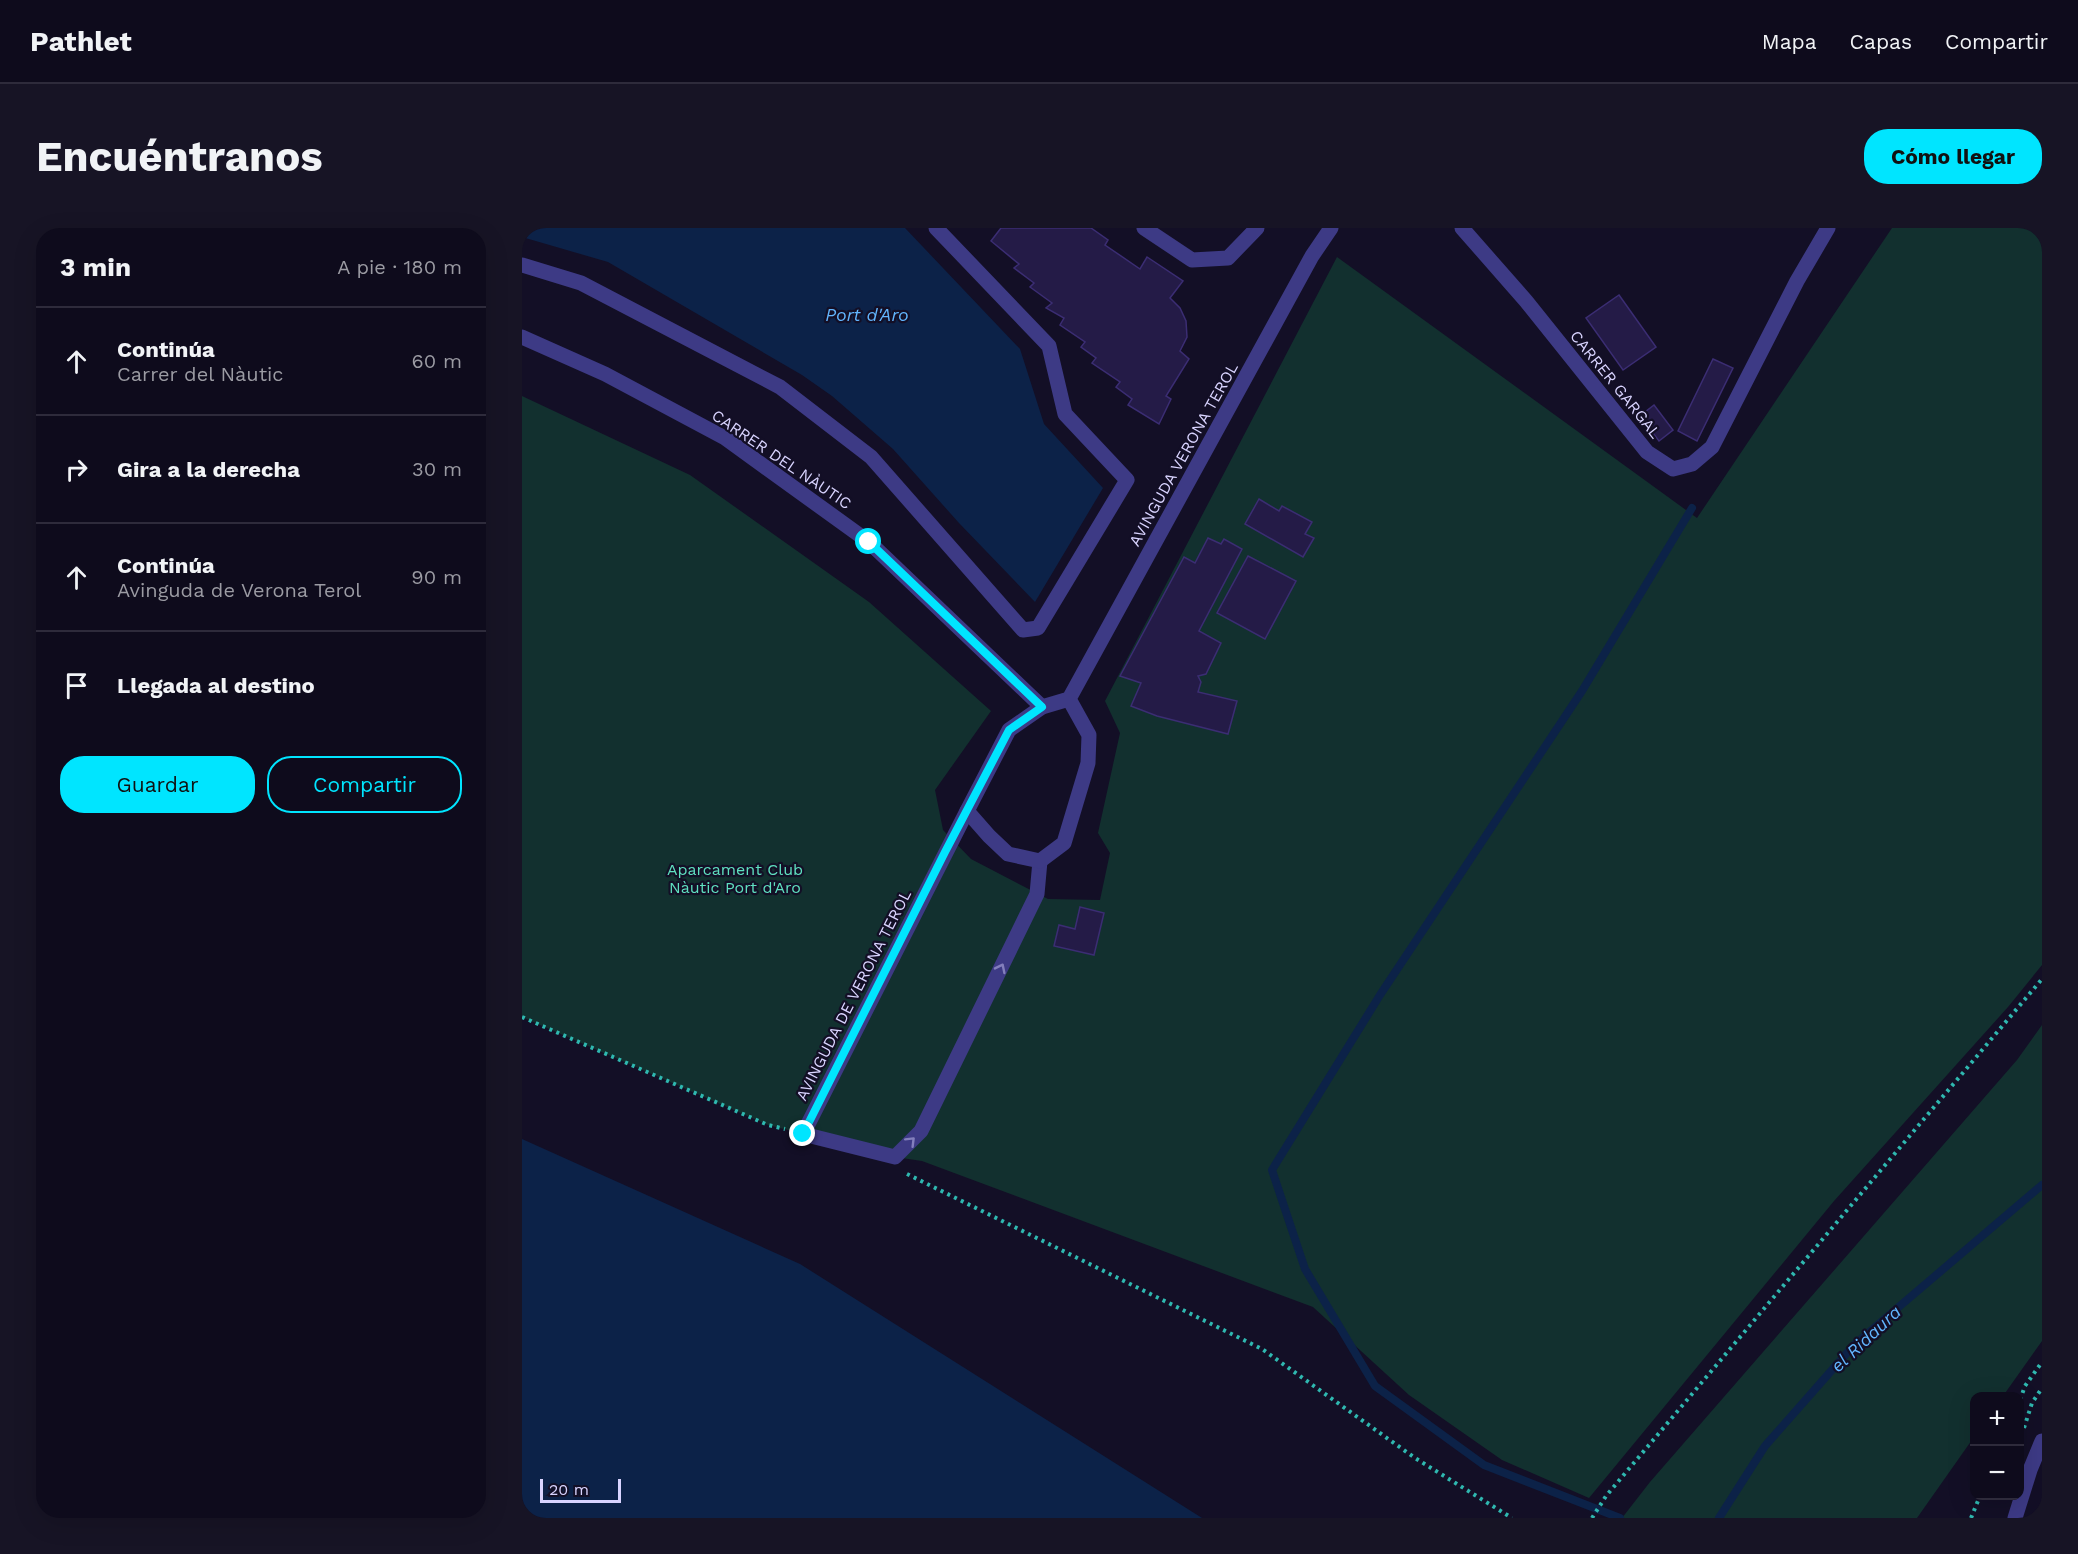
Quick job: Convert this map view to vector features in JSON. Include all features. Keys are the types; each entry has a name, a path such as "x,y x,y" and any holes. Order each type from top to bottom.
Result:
{"street":[{"path":"522,265 581,283 780,387 871,457 1023,630 1038,628 1127,480 1065,414 1049,345 936,228"},
{"path":"1144,228 1163,243 1192,260 1228,258 1257,228"},
{"name":"AVINGUDA VERONA TEROL","path":"1069,699 1312,256 1331,228"},
{"name":"CARRER GARGAL","path":"1462,228 1526,301 1647,453 1673,469 1692,464 1712,447 1797,281 1828,228"},
{"name":"CARRER DEL NÀUTIC","path":"522,338 605,374 725,438 869,542 1042,707"},
{"path":"803,1134 895,1156 921,1131 1037,894 1041,861 1064,843 1088,763 1089,735 1069,699"},
{"name":"AVINGUDA DE VERONA TEROL","path":"803,1134 1009,730 1042,707 1069,699"},
{"path":"967,811 988,836 1008,854 1041,861"},
{"path":"2015,1518 2042,1441"}],"path":[{"path":"1592,1518 1606,1496 2042,979"},
{"path":"522,1017 768,1125 803,1134"},
{"path":"900,1170 1262,1349 1415,1458 1512,1518"},
{"path":"2022,1392 2042,1362"},
{"path":"2024,1428 2032,1402 2042,1388"},
{"path":"1971,1518 1978,1500"}],"green space":[{"name":"Aparcament Club Nàutic Port d'Aro","path":"1892,228 2042,228 2042,965 2008,1007 1834,1201 1589,1498 1502,1460 1409,1395 1313,1307 922,1161 895,1157 768,1125 522,1017 522,396 690,475 869,602 991,711 935,790 943,830 971,859 1048,899 1100,900 1110,853 1098,833 1120,733 1105,701 1337,257 1697,518"},
{"path":"2042,1025 2042,1341 2006,1392 1970,1392 1970,1443 1917,1518 1622,1518 1650,1482 2017,1060"}],"water":[{"name":"Port d'Aro","path":"522,228 905,228 1020,349 1044,424 1103,488 1035,602 959,523 893,449 832,396 802,375 608,262 522,237"},
{"path":"522,1139 800,1264 1202,1518 522,1518"}],"building":[{"path":"1001,228 1091,228 1108,240 1105,245 1140,269 1147,257 1183,281 1170,298 1180,308 1186,321 1187,337 1180,351 1189,359 1166,396 1171,399 1159,424 1128,405 1132,399 1116,387 1120,382 1092,363 1096,358 1081,347 1085,342 1060,325 1064,318 1046,308 1052,303 1030,287 1034,283 1014,268 1019,264 991,241"},
{"path":"1619,295 1656,347 1623,370 1586,318"},
{"path":"1713,359 1733,368 1697,441 1678,431"},
{"path":"1654,405 1673,430 1659,441 1640,416"},
{"path":"1259,499 1279,511 1282,506 1312,522 1305,534 1314,538 1303,557 1245,524"},
{"path":"1208,538 1221,544 1224,539 1242,549 1199,631 1221,643 1206,674 1198,676 1201,682 1198,692 1237,701 1228,734 1157,716 1131,706 1141,683 1120,676 1184,557 1195,563"},
{"path":"1248,556 1296,581 1265,639 1217,613"},
{"path":"1080,907 1104,913 1094,955 1054,946 1059,925 1075,929"}],"waterway":[{"path":"1620,1518 1484,1465 1375,1386 1305,1269 1272,1170 1380,995 1582,691 1692,508"},
{"name":"el Ridaura","path":"1719,1518 1765,1446 1854,1345 2042,1185"}],"route":[{"path":"803,1134 1009,730 1042,707 869,542"}]}
